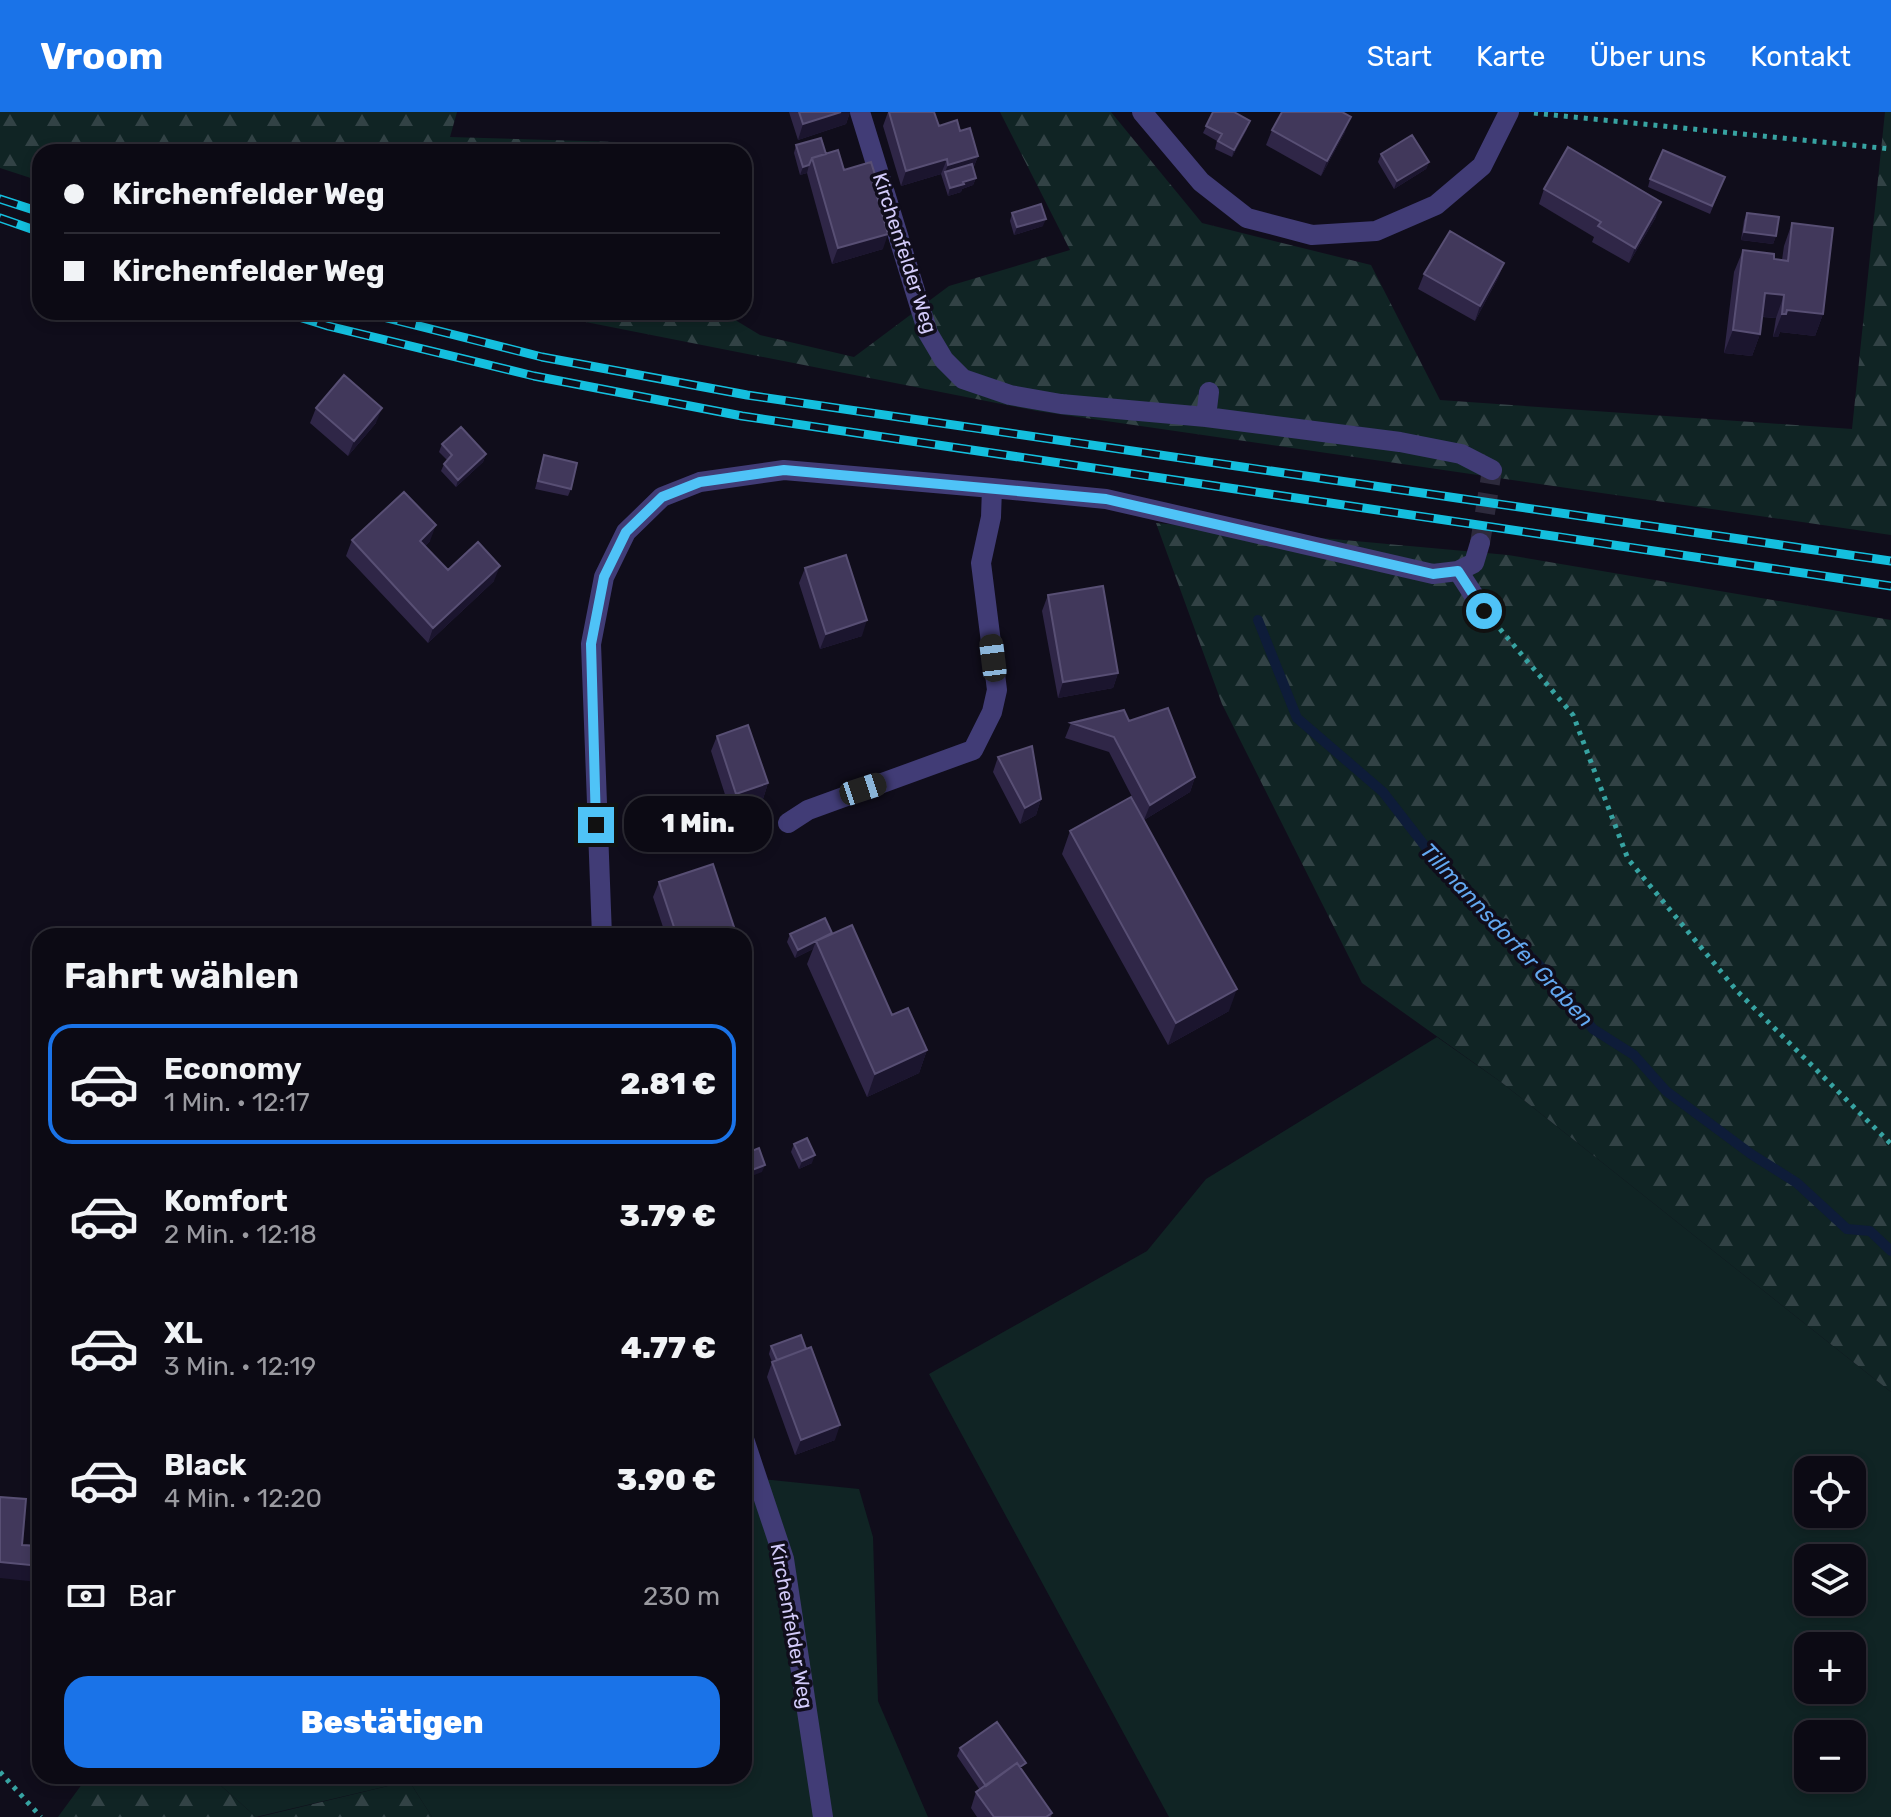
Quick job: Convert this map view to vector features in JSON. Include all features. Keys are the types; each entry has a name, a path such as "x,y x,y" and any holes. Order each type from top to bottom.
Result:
{"street":[{"name":"Kirchenfelder Weg","path":"860,112 928,333 944,360 963,379 1010,395 1061,404 1342,433 1461,454 1492,470"},
{"path":"1142,112 1201,182 1247,218 1312,235 1376,231 1436,205 1482,166 1509,112"},
{"path":"1206,417 1209,392"},
{"path":"602,928 591,644 604,577 626,532 662,497 700,482 784,470 1106,499 1433,574 1458,571 1474,563 1480,543"},
{"path":"788,823 808,810 973,750 992,712 997,690 981,563 991,517 992,488"},
{"path":"1458,571 1484,611"},
{"name":"Kirchenfelder Weg","path":"752,1463 784,1559 823,1817"}],"path":[{"path":"1525,112 1891,149"},
{"path":"1484,611 1573,715 1628,859 1737,991 1891,1144"},
{"path":"0,1772 41,1817"}],"green space":[{"path":"0,112 457,112 450,137 684,144 32,144 32,178 0,168"},
{"path":"1000,112 1111,112 1202,223 1371,265 1440,400 1852,429 1885,112 1891,112 1891,535 1037,411 576,320 735,320 760,335 854,357 949,286 1070,250"},
{"path":"1156,523 1508,555 1891,620 1891,1392 1501,1082 1362,983 1222,704"},
{"path":"1437,1037 1501,1082 1891,1392 1891,1817 1169,1817 929,1374 1147,1251 1206,1179"},
{"path":"752,1478 859,1489 873,1537 878,1701 928,1817 432,1817 411,1784 752,1784"},
{"path":"82,1784 219,1784 256,1817 58,1817"},
{"path":"219,1784 396,1784 256,1817"},
{"path":"396,1784 411,1784 432,1817 259,1817"}],"building":[{"path":"799,112 841,112 803,124"},
{"path":"889,112 934,112 939,126 957,120 960,131 970,128 978,156 948,165 947,159 906,171"},
{"path":"1213,112 1234,112 1250,121 1234,150 1218,141 1222,134 1206,126"},
{"path":"1282,112 1342,112 1351,117 1327,161 1272,130"},
{"path":"1412,135 1429,162 1397,181 1381,154"},
{"path":"821,138 826,154 812,158 809,165 803,167 796,145"},
{"path":"1568,147 1661,202 1635,248 1598,226 1601,222 1544,189"},
{"path":"838,150 844,170 871,162 876,178 872,179 888,234 838,248 812,158"},
{"path":"1663,150 1725,177 1712,206 1650,179"},
{"path":"972,164 976,178 950,188 945,172"},
{"path":"1041,204 1046,219 1017,227 1012,213"},
{"path":"1747,213 1779,217 1776,236 1744,232"},
{"path":"1792,223 1833,228 1823,314 1787,310 1786,314 1782,314 1784,295 1765,293 1760,334 1733,330 1743,250 1774,254 1774,259 1788,261"},
{"path":"1450,231 1504,263 1480,306 1424,274"},
{"path":"344,375 382,408 354,441 316,408"},
{"path":"461,427 486,454 458,480 444,464 452,455 442,444"},
{"path":"544,455 577,463 571,489 538,481"},
{"path":"404,492 436,525 420,541 448,570 478,542 500,566 433,628 352,540"},
{"path":"846,555 867,620 826,634 805,568"},
{"path":"1103,586 1118,673 1063,682 1048,595"},
{"path":"1168,708 1195,777 1150,805 1114,737 1071,723 1124,710 1129,721"},
{"path":"748,725 768,783 736,794 717,736"},
{"path":"1032,746 1041,799 1025,808 998,757"},
{"path":"1131,797 1237,989 1176,1023 1070,831"},
{"path":"713,864 734,928 674,928 659,882"},
{"path":"825,918 832,933 798,950 790,934"},
{"path":"852,925 892,1015 908,1008 927,1050 875,1074 816,941"},
{"path":"807,1138 815,1155 802,1161 794,1144"},
{"path":"759,1148 765,1165 752,1170 752,1151"},
{"path":"801,1335 806,1349 777,1360 771,1346"},
{"path":"811,1347 840,1425 801,1440 772,1362"},
{"path":"0,1497 26,1499 22,1545 32,1546 32,1565 0,1562"},
{"path":"997,1722 1026,1763 1020,1767 1017,1763 986,1786 960,1748"},
{"path":"1017,1763 1052,1813 1046,1817 994,1817 976,1792"}],"waterway":[{"name":"Tillmannsdorfer Graben","path":"1258,620 1297,718 1383,792 1445,872 1540,966 1593,1029 1634,1055 1666,1091 1751,1154 1797,1183 1847,1229 1870,1231 1891,1251"}],"tunnel":[{"path":"1480,543 1492,470"}],"railway":[{"path":"0,199 32,209"},
{"path":"0,218 32,229"},
{"path":"309,320 534,376 742,416 1891,586"},
{"path":"395,320 542,357 747,395 1891,561"}],"route":[{"path":"596,825 591,644 604,577 626,532 662,497 700,482 784,470 1106,499 1433,574 1458,571 1484,611"}]}
